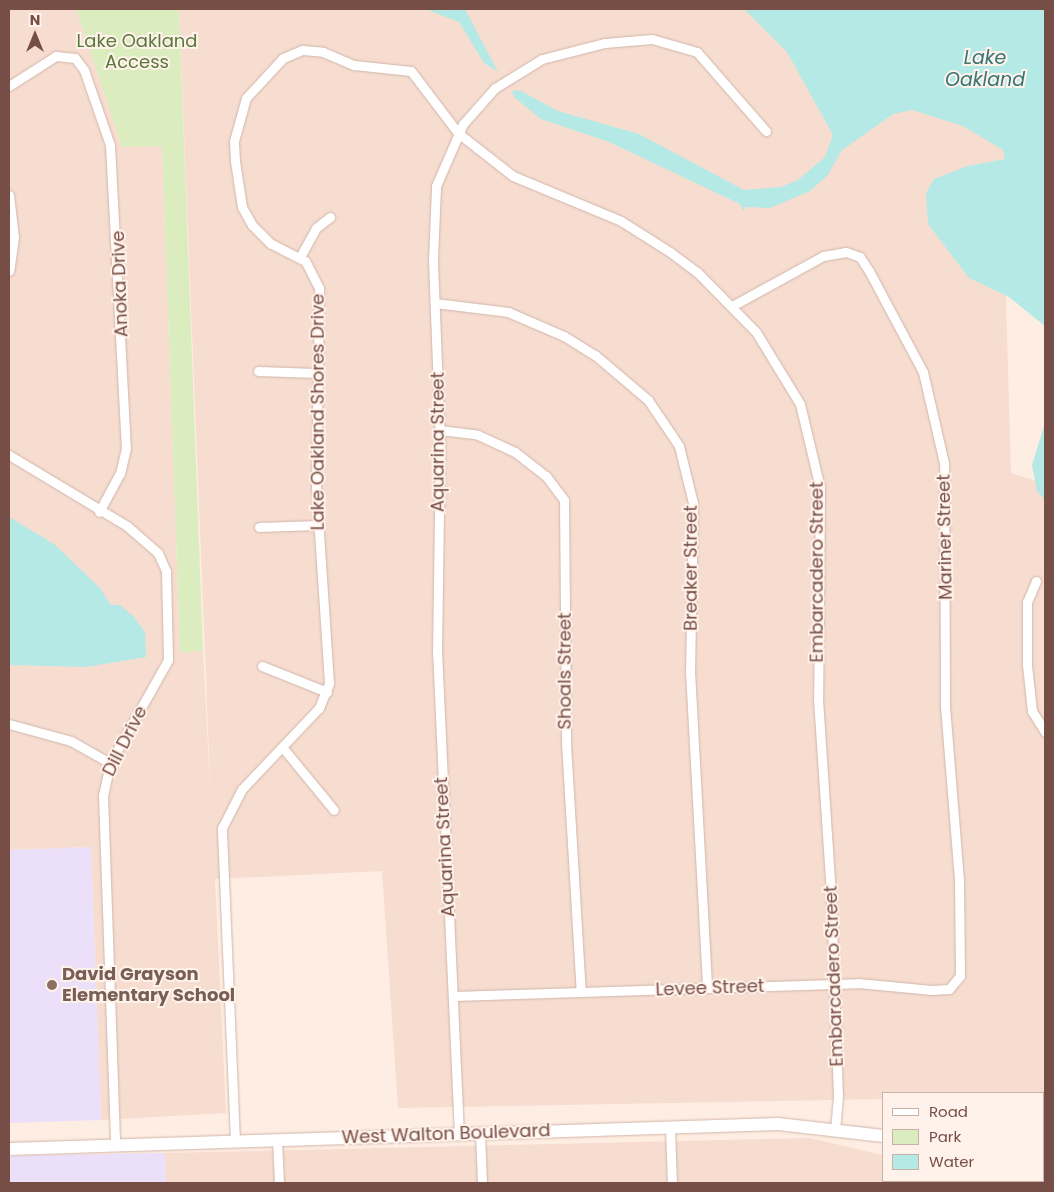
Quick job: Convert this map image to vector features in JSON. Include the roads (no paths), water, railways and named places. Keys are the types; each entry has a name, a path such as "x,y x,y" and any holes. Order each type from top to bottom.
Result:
{"main road":[{"name":"West Walton Boulevard","path":"9,1149 778,1124 835,1128 882,1136"}],"street":[{"name":"Aquarina Street","path":"459,1134 454,996 438,729 440,430 435,303 436,186 458,133 495,88 525,67 555,54 652,39 682,46 703,57 766,130"},
{"path":"330,217 316,228 300,257 271,244 252,225 242,207 234,142 246,98 282,58 312,50 354,65 411,71 458,133"},
{"name":"Anoka Drive","path":"9,86 56,56 75,58 84,70 110,145 117,215 126,448 120,473 99,512"},
{"name":"Embarcadero Street","path":"458,133 513,176 620,221 697,272 732,306 781,368 800,404 820,488 818,698 834,984 835,1128"},
{"path":"9,195 14,237 9,271"},
{"name":"Mariner Street","path":"732,306 823,256 846,252 860,257 924,372 944,463 945,706 959,880 960,976"},
{"name":"Lake Oakland Shores Drive","path":"235,1141 222,828 242,789 319,708 327,692 329,660 317,525 319,288 300,257"},
{"name":"Breaker Street","path":"435,303 508,312 564,336 595,354 648,400 679,446 693,503 690,671 707,988"},
{"path":"258,371 317,373"},
{"name":"Shoals Street","path":"440,430 478,435 515,452 546,476 564,500 566,743 577,878 581,992"},
{"name":"Dill Drive","path":"9,456 99,512 127,526 158,552 166,571 169,606 168,660 110,763 102,809 115,1145"},
{"path":"259,527 317,525"},
{"path":"1036,581 1027,602 1027,665 1032,711 1045,732"},
{"path":"262,666 327,692"},
{"path":"9,724 71,741 110,763"},
{"path":"283,748 334,810"},
{"name":"Levee Street","path":"454,996 834,984 949,989 960,976"},
{"path":"670,1127 672,1183"},
{"path":"480,1133 482,1183"},
{"path":"277,1140 279,1183"}],"water":[{"path":"425,9 465,9 498,72 484,63 459,22"},
{"name":"Lake Oakland","path":"744,9 1045,9 1045,326 1009,297 969,278 928,224 926,193 934,179 968,166 1005,159 1003,150 963,126 912,110 893,114 841,151 828,175 810,191 770,208 745,207 743,211 740,204 609,142 541,119 514,97 512,91 519,90 558,111 639,134 744,190 781,187 798,180 825,157 833,135 787,52"},
{"path":"1045,423 1045,500 1037,491 1032,465"},
{"path":"9,517 54,544 100,588 111,605 120,605 133,616 145,632 146,657 86,667 9,665"}],"place":[{"name":"David Grayson Elementary School","path":"52,985"}],"park label":[{"name":"Lake Oakland Access","path":"137,52"}]}
